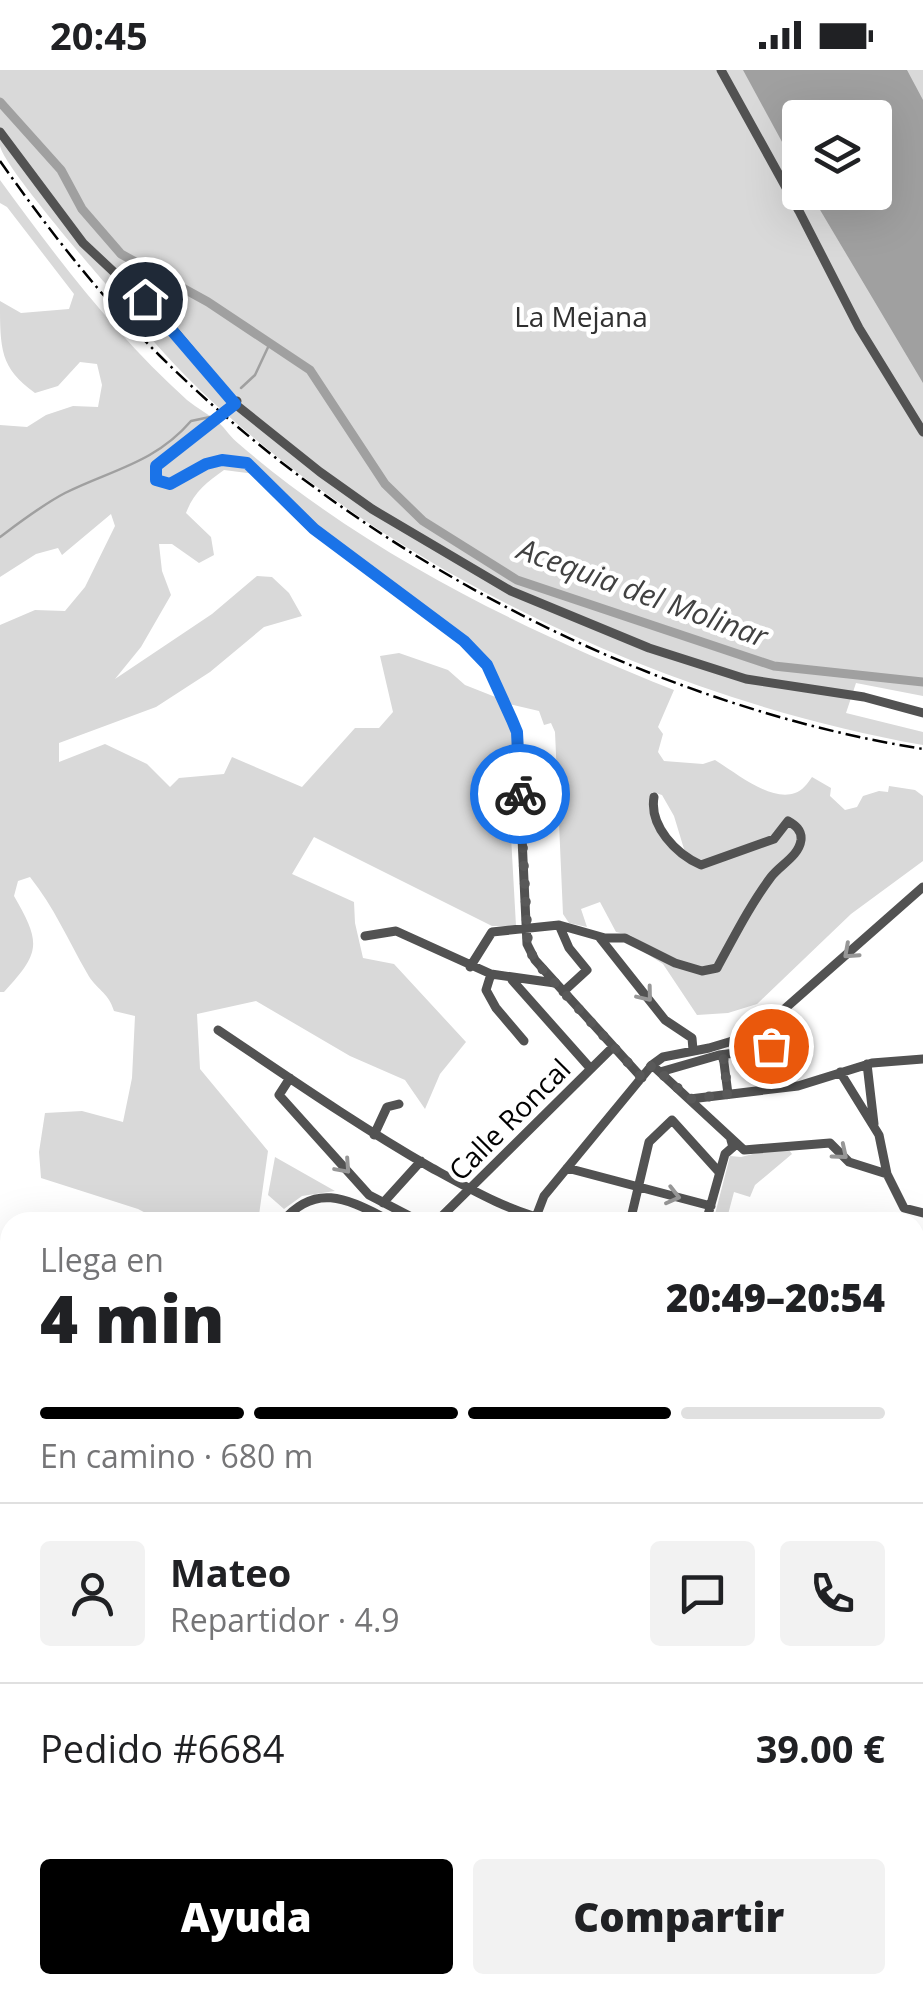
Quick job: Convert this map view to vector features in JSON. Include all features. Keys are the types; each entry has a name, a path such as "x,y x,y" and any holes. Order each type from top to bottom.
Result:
{"street":[{"path":"721,70 858,328 923,432"},
{"path":"0,132 83,243 166,321 237,402 372,510 512,591 565,616 746,679 923,712"},
{"path":"237,402 156,466 156,480 170,484 206,464 222,460 247,463 314,529 464,641 487,665 517,732 526,931 534,960 642,1078"},
{"path":"470,966 492,932 559,925 598,936 625,938 702,971 717,968 764,887 794,854 801,840 796,826 788,821 774,839 701,866 681,853 663,832 652,806 654,797"},
{"path":"537,1212 544,1196 663,1058 746,1037 764,1027 923,887"},
{"path":"559,925 569,948 587,970 563,992"},
{"path":"366,936 396,931 491,974 554,983"},
{"path":"598,936 666,1020 692,1038 693,1050"},
{"path":"491,974 486,990 524,1041"},
{"path":"512,980 590,1070"},
{"path":"218,1030 374,1135 518,1212"},
{"path":"656,1068 760,1050 788,1040"},
{"name":"Calle Roncal","path":"446,1212 613,1047"},
{"path":"723,1055 728,1094"},
{"path":"690,1099 798,1086 870,1063 923,1058"},
{"path":"870,1063 876,1131 887,1174 904,1208 919,1212"},
{"path":"656,1068 732,1140 751,1151 830,1142 850,1162 887,1174"},
{"path":"840,1072 876,1131"},
{"path":"290,1078 278,1095 369,1194 401,1212"},
{"path":"374,1135 387,1107 399,1104"},
{"path":"632,1212 649,1142 672,1120 719,1172"},
{"path":"709,1162 732,1140"},
{"path":"709,1212 725,1154 733,1147 732,1140"},
{"path":"383,1203 421,1161"},
{"path":"567,1168 711,1206"},
{"path":"291,1212 327,1197 346,1200 372,1212"}],"green space":[{"name":"La Mejana","path":"0,70 923,70 923,696 856,683 846,713 923,732 923,745 828,725 733,697 639,663 546,623 457,577 372,525 292,468 217,406 173,362 30,192 0,146"},
{"path":"0,180 111,323 187,400 288,484 446,585 559,641 674,690 658,727 663,734 658,752 664,761 703,764 715,760 764,790 785,795 800,790 812,777 831,788 830,796 845,810 857,807 863,796 888,792 889,786 915,790 923,796 923,861 851,914 757,1004 728,1013 697,1015 663,964 641,950 647,945 616,932 600,902 581,909 587,927 569,923 563,914 555,732 551,723 544,725 539,711 505,703 516,744 506,747 516,926 492,926 314,837 292,874 354,902 363,958 394,964 466,1042 440,1074 425,1109 405,1080 350,1056 256,1001 197,1014 200,1069 268,1151 259,1212 144,1212 41,1178 39,1152 45,1113 82,1111 123,1122 132,1078 135,1016 114,1011 109,999 90,979 30,877 18,881 14,896 29,925 31,956 4,992 0,992 0,625 35,610 65,611 85,587 115,526 111,514 62,555 58,548 36,554 0,577 0,425 27,427 46,415 73,406 98,407 102,385 97,364 80,362 58,386 35,393 9,366 2,345 0,301 21,313 69,309 74,294 0,203","holes":["222,455 255,465 293,510 476,652 503,700 465,685 448,670 399,653 380,656 393,712 379,728 355,728 302,787 232,757 224,774 179,778 170,787 147,764 105,744 59,762 59,743 156,707 210,672 264,627 302,616 289,593 272,577 257,576 212,614 115,679 141,647 171,595 162,571 159,544 172,544 199,563 214,555 211,537 186,513 189,506 201,488 224,470 255,474 244,468 222,466 169,489 159,485","652,792 662,795 674,816 684,849 679,855 665,842 652,819"]},
{"path":"781,1147 787,1147 792,1154 755,1185 750,1197 734,1192 729,1212 716,1212 730,1156"},
{"path":"275,1157 335,1191 302,1196 284,1209 268,1195"}],"shaded area":[{"path":"743,70 907,70 923,100 923,383 820,210 892,210 892,100 782,100 782,142"}],"waterway":[{"name":"Acequia del Molinar","path":"0,102 61,170 82,209 121,254 208,302 310,370 385,484 423,521 517,580 774,666 923,682"},
{"path":"241,388 255,375 270,343"},
{"path":"0,537 56,498 163,447 191,421 210,417"}],"railway":[{"path":"0,161 75,261 159,355 238,427 324,494 415,555 511,610 611,657 714,696 818,727 923,749"}],"way so far":[{"path":"520,794 526,931 534,960 642,1078 652,1065 690,1099 728,1094 723,1055 771,1046"}],"route":[{"path":"145,299 235,404 156,466 156,480 170,484 206,464 222,460 247,463 314,529 464,641 487,665 517,732 520,794"}]}
